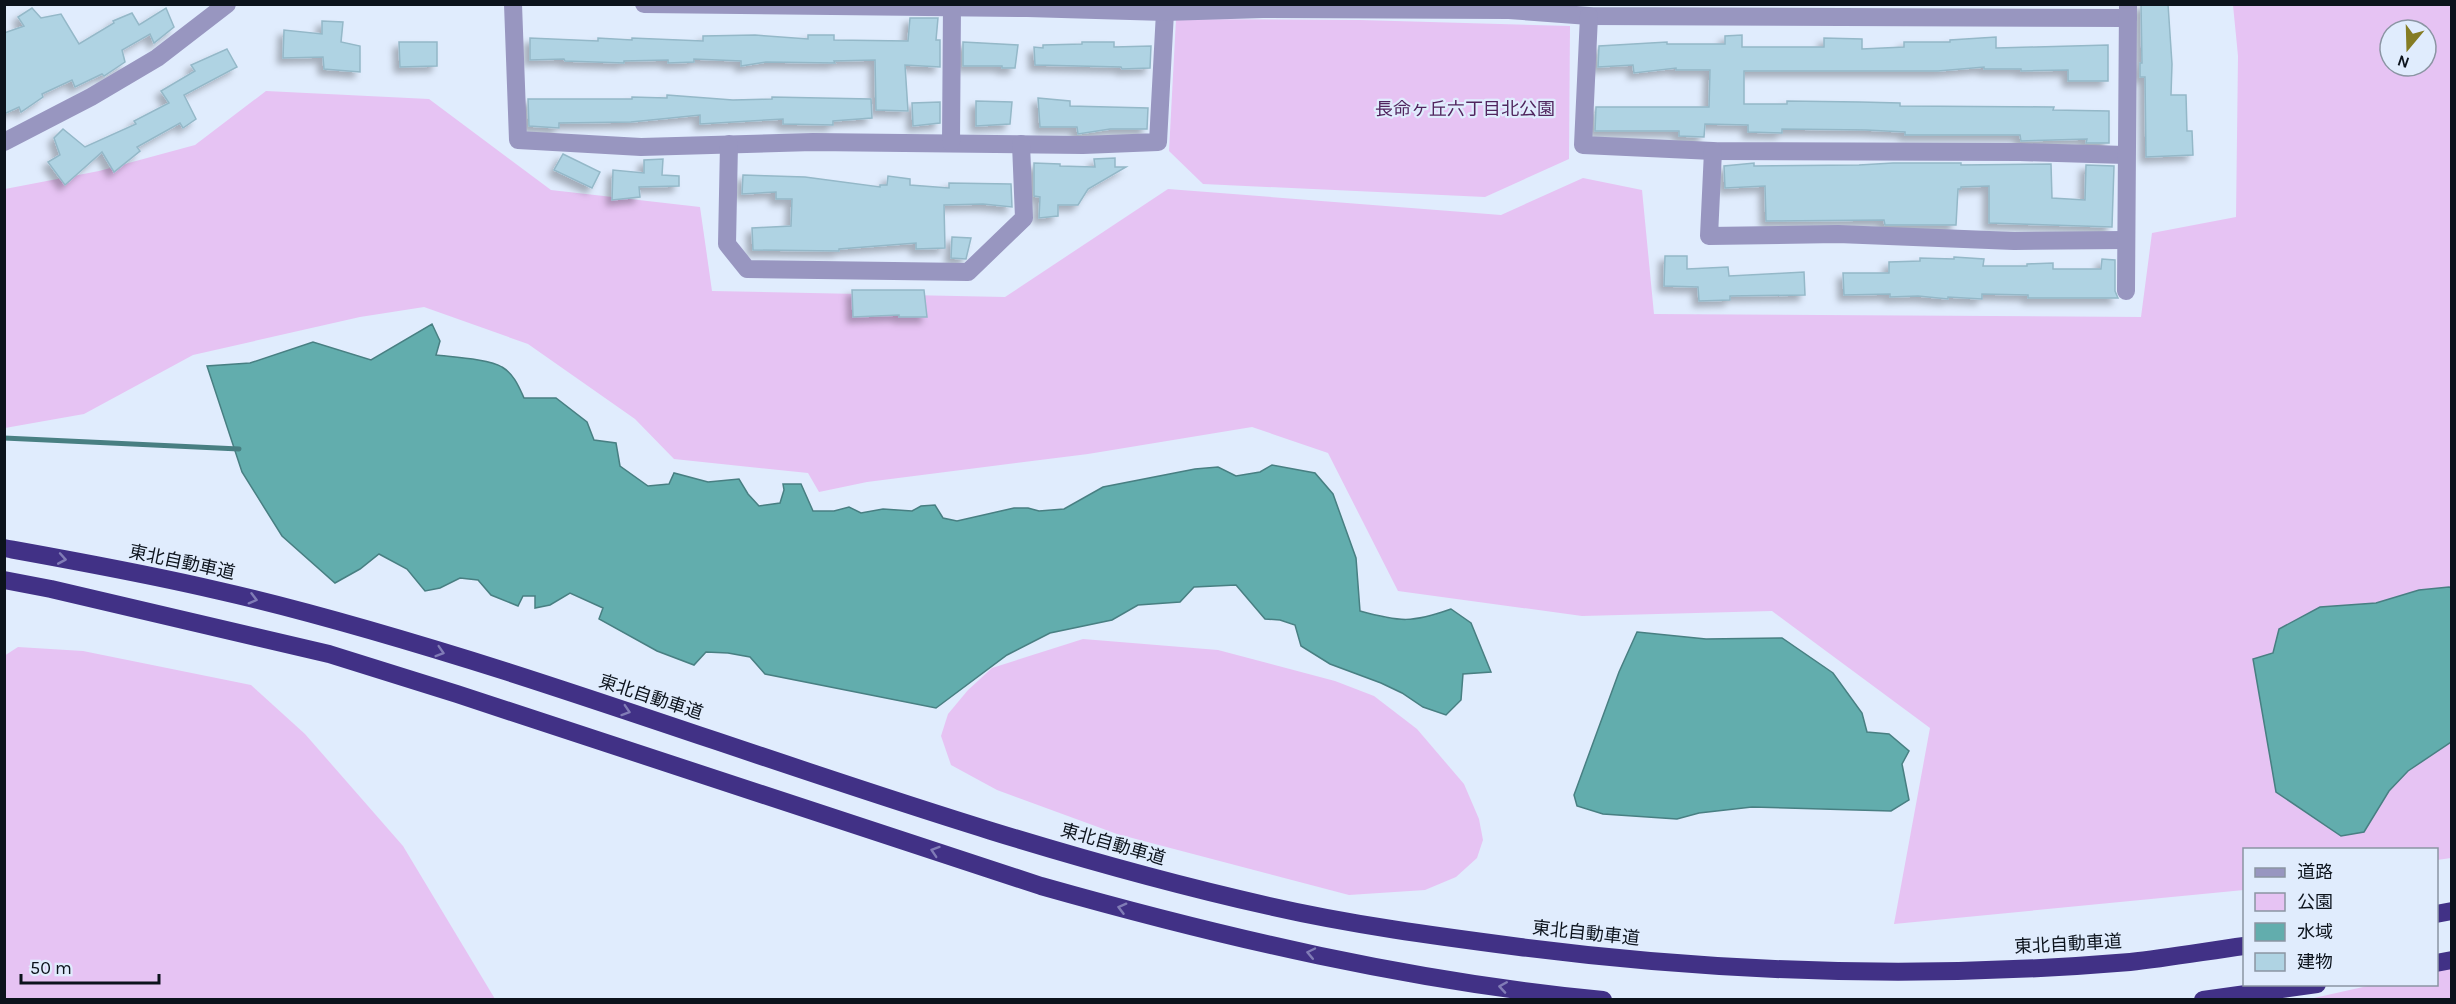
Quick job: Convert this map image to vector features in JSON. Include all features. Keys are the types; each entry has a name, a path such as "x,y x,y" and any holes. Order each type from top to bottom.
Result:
{"highway":[{"name":"東北自動車道","path":"4,548 220,591 358,627 505,671 947,817 1046,847 1235,898 1364,926 1588,956 1833,971 1955,972 2113,963 2243,946"},
{"path":"4,580 329,654 468,697 1041,886 1185,925 1342,960 1551,995 1603,999"},
{"path":"2203,999 2302,986"}],"street":[{"path":"4,142 91,97 157,58 226,4"},
{"path":"513,4 518,140 641,147 813,142 1021,144 1158,142 1166,12"},
{"path":"644,4 952,6 1166,12 1353,8 1509,10 1589,16 1880,11 2128,11 2125,240 2127,291"},
{"path":"951,143 952,6"},
{"path":"1589,16 1583,145 1713,151 2020,152 2126,155"},
{"path":"729,144 727,244 747,269 968,272 1024,218 1021,144"},
{"path":"1713,151 1709,236 1838,234 2014,241 2125,240"}],"green space":[{"path":"2233,5 2451,5 2451,858 2438,860 2438,848 2243,848 2243,890 1894,924 1930,728 1772,611 1582,616 1398,591 1328,453 1252,427 1088,454 867,482 819,492 808,473 674,459 635,419 528,344 424,307 360,317 193,355 84,414 5,428 5,189 99,171 195,145 266,91 429,99 551,190 700,207 712,291 1005,297 1168,189 1501,215 1583,178 1642,190 1654,314 2141,317 2152,233 2236,217 2238,56"},
{"name":"長命ヶ丘六丁目北公園","path":"1176,19 1360,20 1570,26 1569,159 1485,197 1203,184 1169,151"},
{"path":"1083,639 1218,650 1335,681 1374,696 1417,729 1464,784 1479,819 1483,840 1477,858 1456,877 1425,890 1349,895 1117,834 997,790 951,765 941,736 948,714 968,690 992,668"},
{"path":"18,647 83,651 251,685 305,734 403,846 495,999 5,999 4,656"},
{"path":"2451,967 2451,999 2305,1000 2368,986 2438,986 2438,970"}],"water":[{"path":"432,324 440,341 436,355 496,364 513,377 524,398 556,398 587,422 594,440 616,443 620,466 648,486 669,484 674,473 708,482 739,479 759,506 780,503 784,490 783,484 801,484 813,511 834,511 849,507 861,513 883,509 912,511 921,506 935,505 943,518 957,521 1014,508 1039,511 1064,509 1103,487 1195,469 1218,467 1236,476 1260,472 1272,465 1315,473 1333,494 1356,558 1360,611 1396,619 1416,619 1451,609 1471,623 1491,672 1463,674 1461,700 1446,715 1423,707 1381,683 1330,664 1301,646 1295,625 1280,620 1265,619 1236,585 1194,587 1180,602 1138,605 1112,620 1050,633 1007,655 936,708 765,674 750,657 728,653 706,652 694,665 657,651 599,619 603,608 570,593 550,605 535,608 535,596 523,596 518,606 491,595 478,580 460,578 440,588 425,591 407,569 379,554 360,569 335,583 282,536 242,472 207,366 250,363 313,342 371,360"},
{"path":"2452,588 2451,742 2408,771 2389,791 2364,832 2341,836 2276,792 2253,659 2273,653 2279,629 2320,607 2376,603 2419,590"},
{"path":"1637,632 1706,639 1782,638 1833,673 1862,713 1867,732 1889,734 1909,751 1902,764 1909,800 1891,811 1752,807 1699,813 1677,819 1603,814 1577,806 1574,795 1619,672"}],"building":[{"path":"2141,4 2168,4 2172,64 2171,95 2186,95 2187,131 2192,131 2193,155 2146,157 2145,77 2140,77 2140,63 2142,63"},
{"path":"32,8 41,18 61,14 79,44 114,23 113,21 132,13 139,25 166,8 174,27 154,43 150,34 122,50 125,62 104,76 102,74 75,87 72,80 42,94 43,97 21,112 19,107 4,114 4,33 24,26 18,17"},
{"path":"910,18 938,18 936,40 940,40 940,67 905,65 908,111 876,110 875,60 834,61 835,63 766,62 741,66 741,61 694,59 694,62 668,63 668,60 624,61 624,63 565,61 564,59 530,60 530,38 598,41 598,38 632,40 632,38 703,41 703,36 755,35 808,39 808,35 834,35 834,40 908,41"},
{"path":"322,21 343,22 341,42 360,46 360,72 324,69 323,57 283,58 284,30 322,34"},
{"path":"1742,35 1742,47 1824,47 1824,38 1862,39 1862,49 1904,47 1904,42 1950,42 1950,40 1996,37 1996,48 2108,45 2108,81 2068,81 2068,70 2021,71 2021,69 1984,69 1984,67 1938,71 1744,71 1744,104 1787,104 1787,101 1860,102 1900,103 1900,106 2054,107 2053,110 2109,111 2109,143 2086,143 2087,139 2021,141 2020,135 1905,135 1905,132 1866,130 1782,129 1782,133 1748,132 1748,125 1705,124 1704,137 1679,136 1679,131 1595,131 1596,107 1709,107 1710,70 1676,70 1676,68 1634,73 1633,65 1598,67 1599,46 1667,42 1667,44 1725,44 1725,36"},
{"path":"399,42 437,42 437,66 400,67"},
{"path":"963,42 1018,45 1015,68 963,66"},
{"path":"1082,42 1114,42 1114,47 1151,46 1150,68 1035,65 1034,47 1082,44"},
{"path":"227,49 237,67 184,95 196,119 183,128 180,123 137,147 140,151 114,172 102,152 65,185 48,162 60,155 54,138 63,129 85,147 136,124 134,121 169,103 161,91 195,71 191,65"},
{"path":"667,95 733,100 772,99 772,97 871,99 872,118 833,121 833,125 783,124 783,119 700,124 700,115 631,122 559,123 559,128 529,126 528,99 667,98"},
{"path":"1038,98 1070,101 1070,106 1148,108 1147,129 1110,129 1078,134 1077,127 1040,127"},
{"path":"976,101 1012,102 1010,124 976,126"},
{"path":"940,102 940,123 913,126 912,103"},
{"path":"563,154 600,172 592,188 554,170"},
{"path":"1115,158 1115,167 1126,167 1088,189 1078,205 1058,205 1058,216 1039,218 1040,197 1034,196 1034,163 1095,167 1094,159"},
{"path":"663,159 662,175 679,176 679,186 639,187 640,197 612,200 613,170 644,173 644,160"},
{"path":"1754,163 1754,166 1893,163 2051,164 2052,198 2085,200 2086,165 2114,166 2112,227 1989,223 1989,186 1958,189 1956,225 1885,225 1884,220 1766,221 1765,186 1725,188 1724,166"},
{"path":"743,175 805,177 880,187 880,185 887,185 888,176 910,179 910,185 949,188 949,183 1011,184 1012,207 983,204 944,205 945,248 916,249 916,243 839,249 839,251 753,250 752,228 791,226 792,199 776,199 776,192 742,194"},
{"path":"952,237 971,238 966,259 951,258"},
{"path":"1665,256 1687,256 1687,269 1728,267 1729,276 1804,272 1805,295 1730,296 1730,300 1699,301 1698,287 1664,286"},
{"path":"1954,257 1984,259 1983,266 2027,266 2027,264 2053,263 2053,269 2101,269 2102,259 2115,260 2115,291 2118,298 2028,298 2028,295 1982,294 1982,299 1948,297 1948,299 1918,296 1890,297 1890,294 1844,295 1843,273 1889,273 1889,262 1920,261 1920,258 1954,259"},
{"path":"852,290 924,290 927,317 899,317 899,315 853,317"}],"waterway":[{"path":"4,438 239,449"}]}
